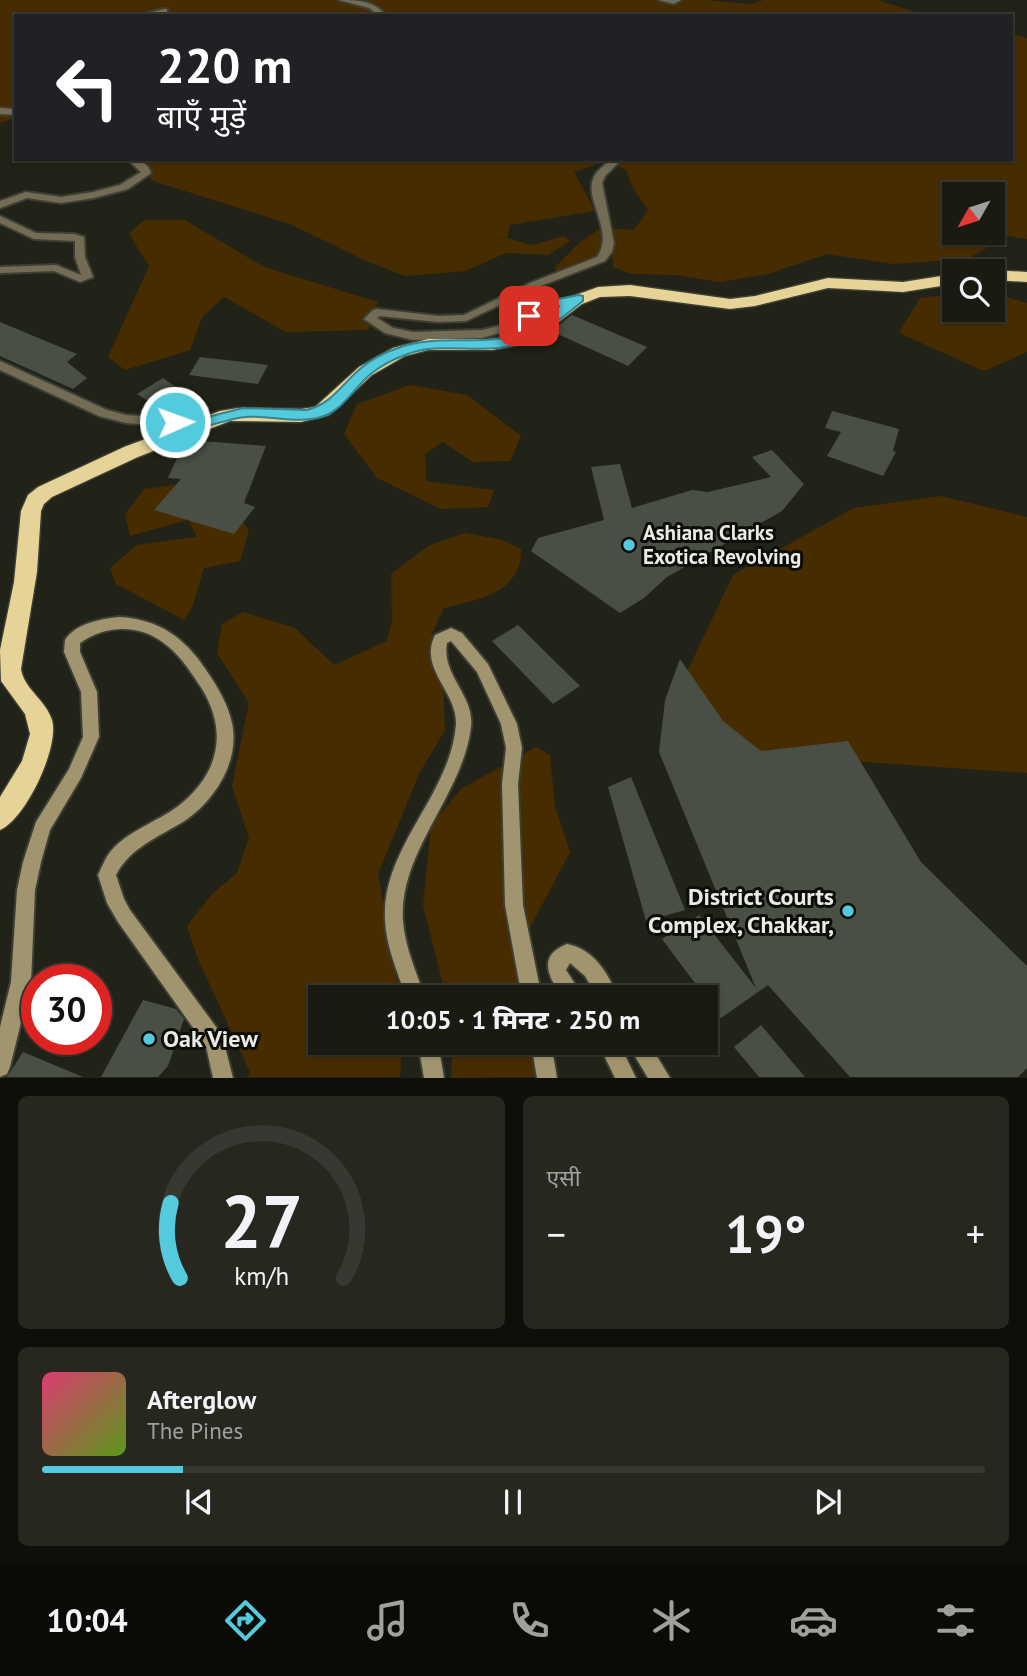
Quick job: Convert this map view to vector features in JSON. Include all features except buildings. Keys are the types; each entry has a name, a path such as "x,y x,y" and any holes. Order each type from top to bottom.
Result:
{"highway":[{"path":"1005,275 1027,276"},
{"path":"0,818 37,756 42,725 34,708 17,691 10,677 9,663 24,590 31,511 35,500 45,492 200,424 243,412 306,415 320,412 332,405 367,370 401,351 435,344 508,342 530,334 579,299 599,292 627,290 704,303 731,304 758,302 830,283 895,287 942,281"}],"street":[{"path":"343,0 372,6 379,12 376,14"},
{"path":"663,0 677,0"},
{"path":"150,14 164,11"},
{"path":"0,205 23,195 72,199 124,187 146,173 135,161"},
{"path":"579,299 542,305 515,325 482,334 413,336 389,331 370,319 377,313 438,319 466,318 534,285 601,259 607,254 609,242 597,183 600,175 615,161"},
{"path":"0,219 34,236 80,239 80,257 87,277 80,279 56,268 0,270"},
{"path":"0,365 103,413 126,419 200,424"},
{"path":"0,1067 21,982 26,890 32,862 42,828 75,773 91,737 89,692 72,652 73,640 90,627 124,622 150,628 169,637 184,652 218,701 225,723 225,751 211,786 182,815 118,854 107,875 120,909 215,1042 223,1077"},
{"path":"412,985 396,939 394,911 398,886 412,848 454,766 464,721 438,660 440,639 451,634 457,637 483,668 509,724 514,748 510,798 514,905 529,985"},
{"path":"566,985 557,973 556,963 567,953 576,953 584,960 600,985"},
{"path":"430,1055 434,1077"},
{"path":"543,1055 547,1077"},
{"path":"614,1055 626,1077"},
{"path":"645,1055 660,1077"}],"shaded area":[{"path":"0,0 706,0 750,4 764,0 877,0 922,14 14,14 14,118 0,123"},
{"path":"1013,34 1027,38 1027,239 1009,236 1005,238 1005,182 942,182 942,245 993,245 967,259 893,264 827,254 768,274 719,282 675,275 631,274 613,267 612,248 590,264 558,273 555,267 580,242 601,228 634,230 648,210 633,188 626,170 606,161 1013,161"},
{"path":"138,161 606,161 574,172 595,211 510,225 507,238 532,245 564,236 570,241 548,255 506,253 465,271 405,276 364,260 290,224 153,181"},
{"path":"144,220 185,220 264,267 378,302 368,330 286,332 224,297 202,317 190,350 125,370 108,357 149,266 129,234"},
{"path":"942,295 942,322 1005,322 1005,297 1027,303 1027,352 984,371 899,333 920,298"},
{"path":"410,385 467,395 521,436 510,461 473,462 443,442 425,454 426,481 494,490 488,507 441,509 377,478 344,434 357,404"},
{"path":"174,485 220,491 249,530 240,561 204,568 193,605 184,620 116,584 110,568 137,545 197,537 188,520 130,536 125,514 144,489"},
{"path":"941,496 1027,517 1027,773 747,754 686,674 733,575 854,508"},
{"path":"465,533 503,540 521,549 514,576 506,585 471,602 444,608 432,633 443,680 445,730 419,774 378,874 398,985 308,985 308,1055 401,1055 400,1077 247,1077 250,1072 198,959 187,926 212,894 237,873 249,838 232,786 249,703 217,653 222,624 243,612 295,628 334,665 387,641 392,620 391,574 430,545"},
{"path":"536,747 550,755 555,807 570,852 525,937 539,985 443,985 423,905 431,825 461,789"},
{"path":"452,1055 552,1055 544,1077 451,1078"}],"place":[{"name":"Ashiana Clarks Exotica Revolving","path":"629,545"},
{"name":"District Courts Complex, Chakkar,","path":"848,911"},
{"name":"Oak View","path":"149,1039"}],"route":[{"path":"175,422 200,424 243,412 306,415 320,412 332,405 351,383 367,370 401,351 435,344 508,342 519,339 579,299 542,305 529,316"}]}
